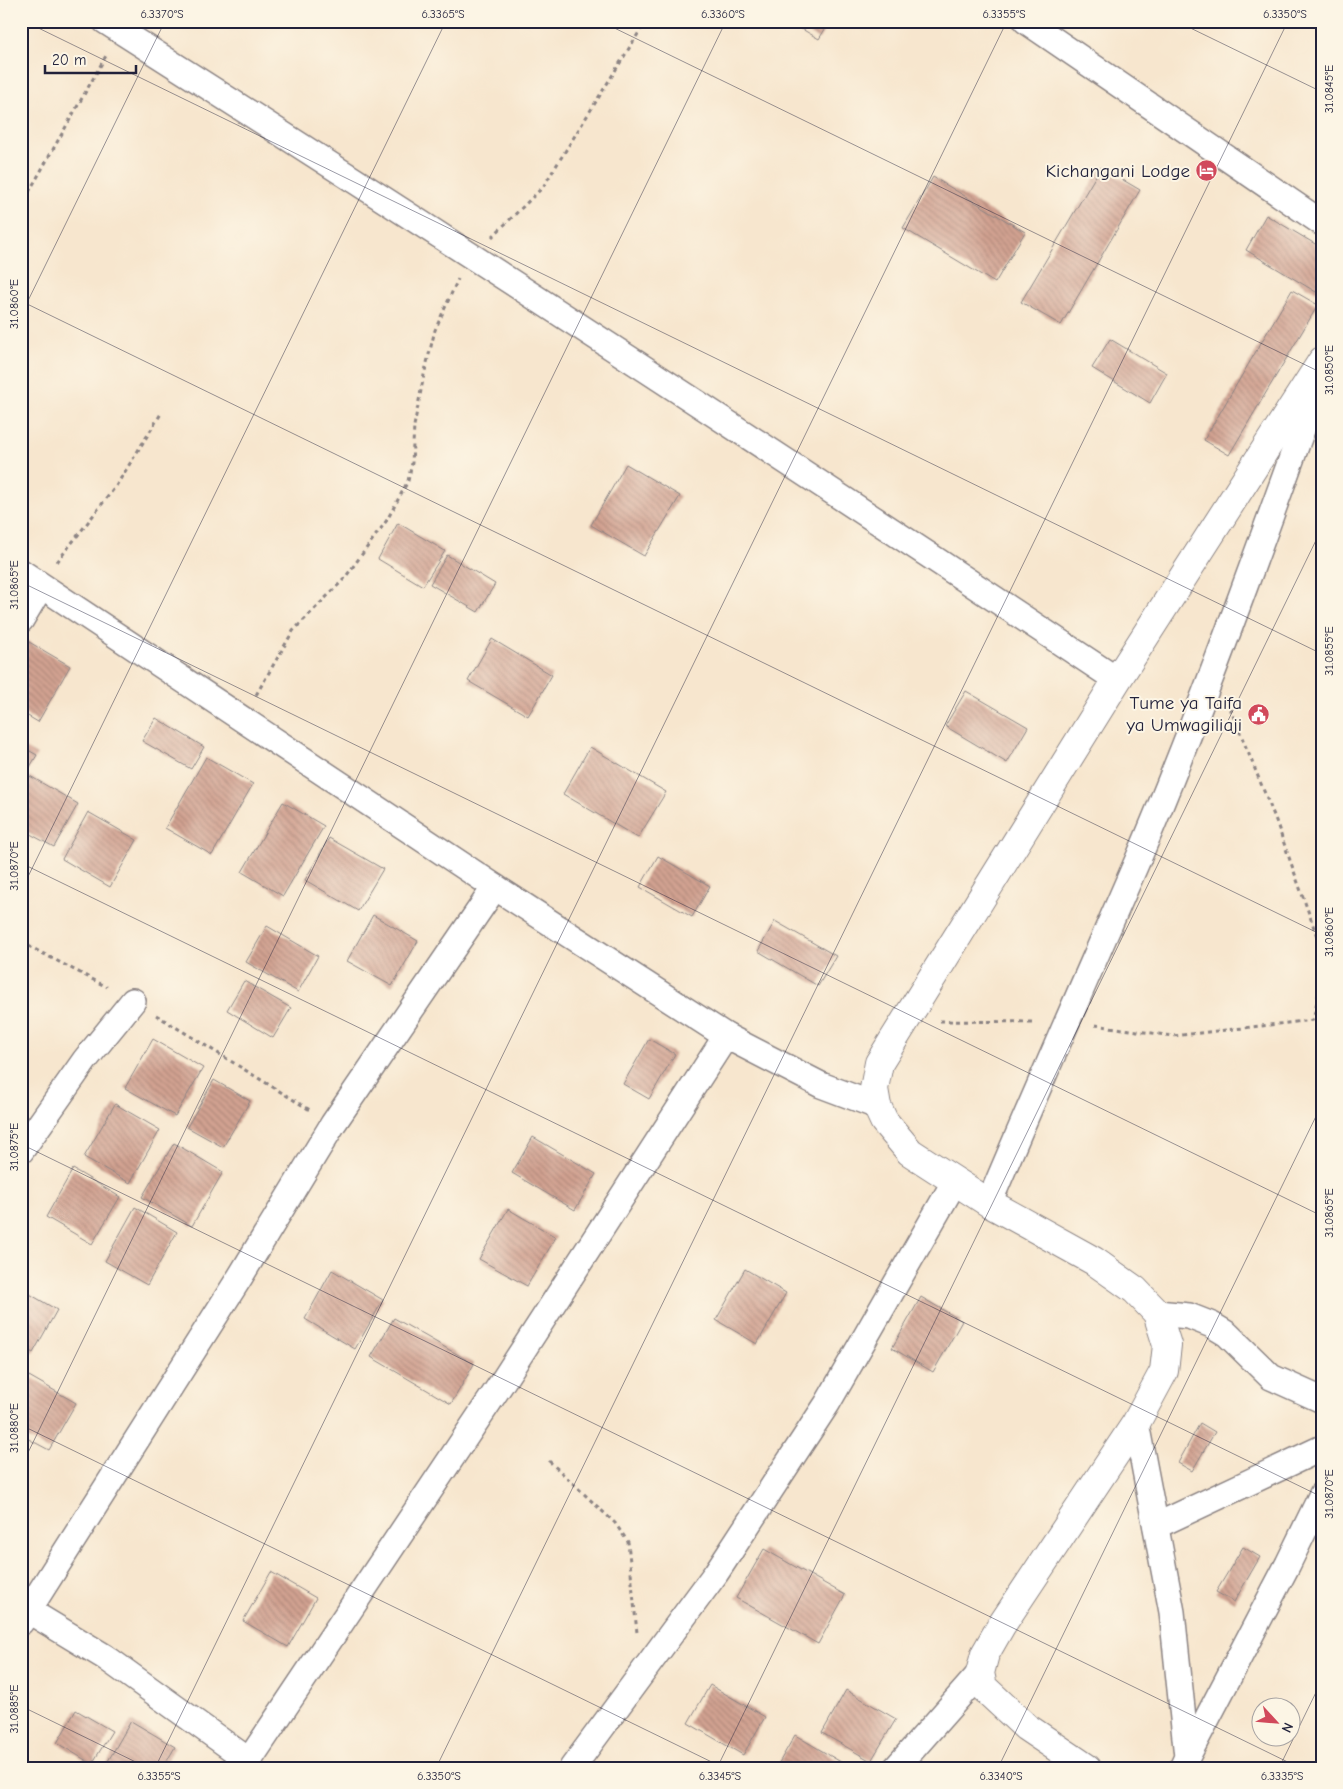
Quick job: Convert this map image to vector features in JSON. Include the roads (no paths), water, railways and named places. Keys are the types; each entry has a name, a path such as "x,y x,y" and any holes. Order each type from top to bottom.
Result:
{"street":[{"path":"1026,21 1322,223"},
{"path":"113,26 473,256 788,461 1117,680"},
{"path":"896,1768 980,1673 985,1654 1001,1626 1136,1422 1164,1371 1167,1344 1157,1314 1135,1290 1094,1262 989,1203 910,1152 884,1122 877,1106 874,1089 879,1063 907,1021 1117,680 1322,362"},
{"path":"989,1203 1065,1022 1139,856 1213,668 1322,375"},
{"path":"21,620 31,579 494,887 726,1036 820,1085 877,1106"},
{"path":"494,887 333,1124 240,1277 25,1616 104,1657 246,1764 503,1382 726,1036"},
{"path":"21,1150 85,1060 133,1001"},
{"path":"572,1768 716,1573 826,1404 955,1181"},
{"path":"1157,1314 1189,1316 1212,1325 1227,1334 1271,1377 1322,1400"},
{"path":"1136,1422 1172,1612 1184,1762"},
{"path":"1156,1526 1322,1448"},
{"path":"1184,1762 1288,1564 1322,1494"},
{"path":"980,1673 983,1687 1026,1728 1087,1768"}],"place":[{"name":"Kichangani Lodge","path":"1206,171"},
{"name":"Tume ya Taifa ya Umwagiliaji","path":"1258,714"}]}
